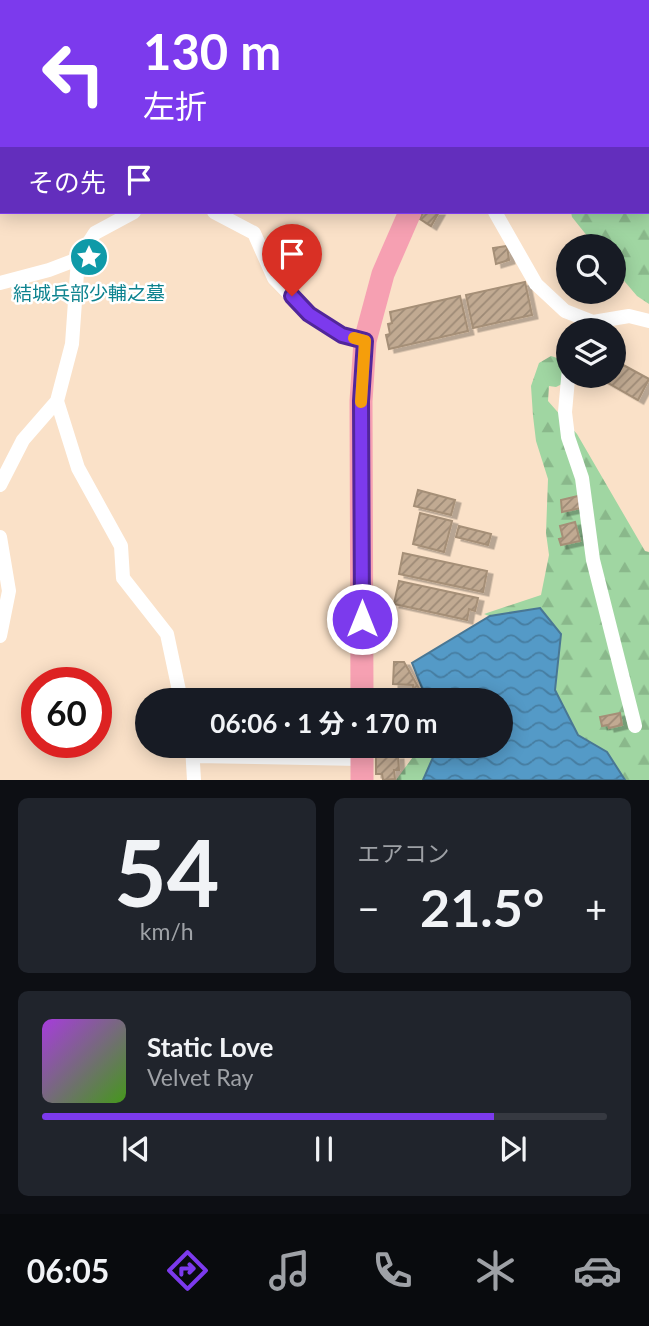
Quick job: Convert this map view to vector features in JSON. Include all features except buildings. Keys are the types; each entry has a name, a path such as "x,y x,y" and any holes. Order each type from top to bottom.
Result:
{"main road":[{"path":"362,688 361,401 365,341 383,274 409,214"}],"street":[{"path":"0,485 23,440 57,401 72,344 78,259 108,219 127,214"},
{"path":"218,214 254,233 274,278 309,314 342,335 365,341"},
{"path":"496,214 536,284 565,311 577,318"},
{"path":"0,283 78,259"},
{"path":"621,318 629,316 649,321"},
{"path":"567,388 565,412 568,438 582,478 593,560 635,726"},
{"path":"57,401 78,468 121,547 123,579 167,634 178,688"},
{"path":"0,537 9,591 0,636"},
{"path":"193,758 194,780"},
{"path":"301,758 362,762"}],"green space":[{"path":"571,214 649,214 649,304 637,296 626,283 626,234 586,234"},
{"path":"551,356 556,358 556,387 549,386 548,401 577,434 645,551 649,552 649,780 615,780 575,734 499,620 484,614 541,595 549,555 546,533 548,479 536,441 531,386 539,363"},
{"path":"412,758 437,758 429,780 396,780"}],"water":[{"path":"540,608 561,634 555,690 578,735 607,752 625,780 423,780 433,758 513,758 513,688 422,688 412,663 490,616"}],"slow traffic":[{"path":"354,338 365,341 361,402"}],"place":[{"name":"結城兵部少輔之墓","path":"89,257"}],"route":[{"path":"292,296 309,314 342,335 365,341 361,401 362,619"}]}
